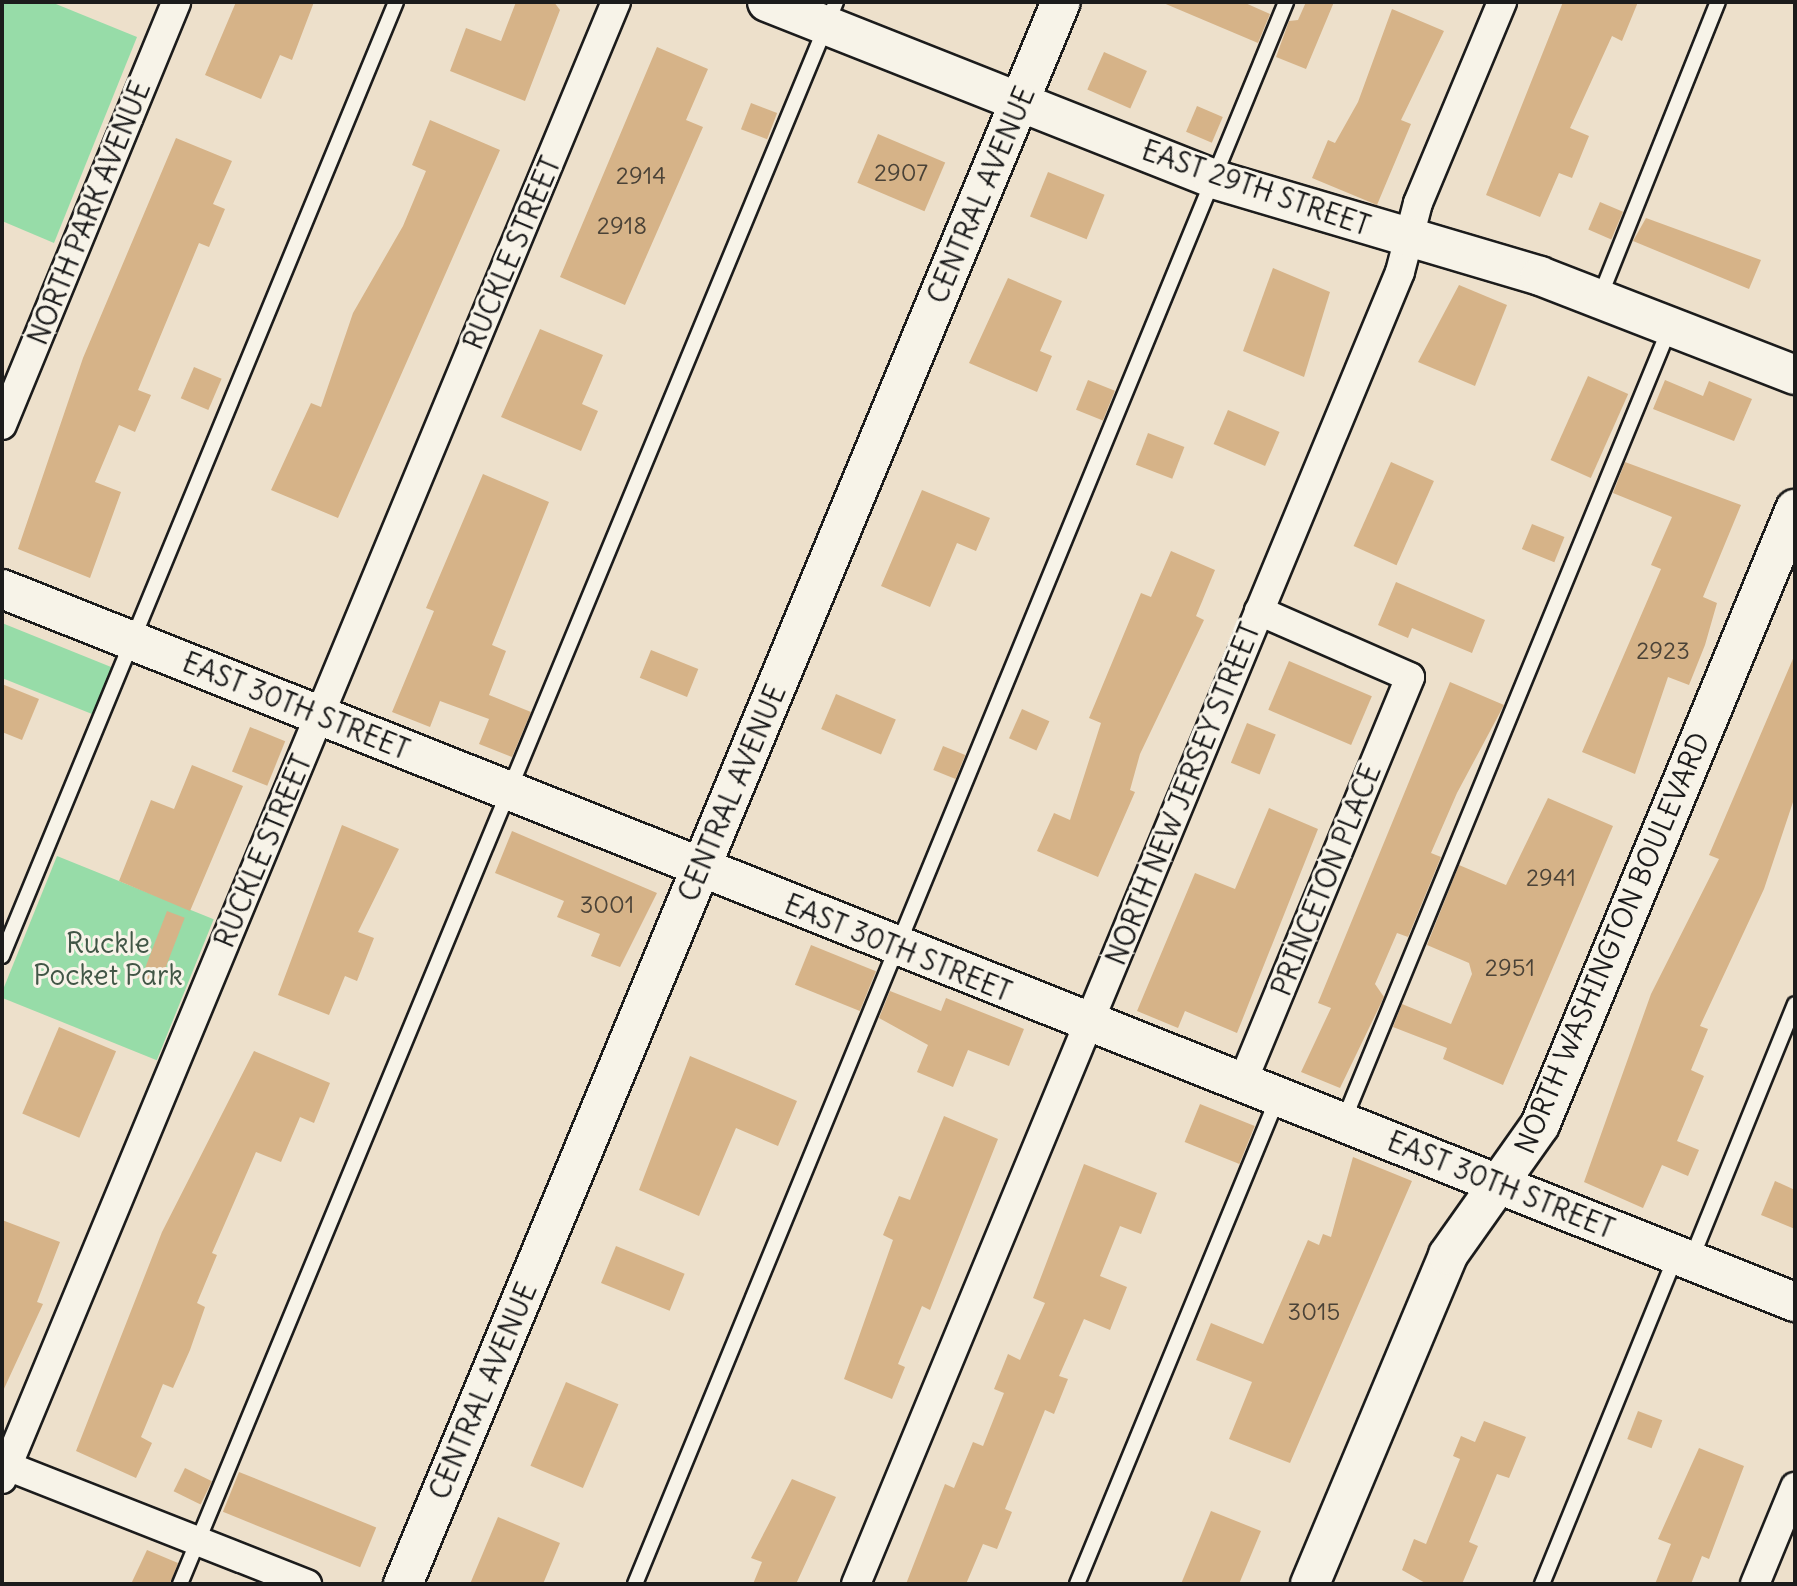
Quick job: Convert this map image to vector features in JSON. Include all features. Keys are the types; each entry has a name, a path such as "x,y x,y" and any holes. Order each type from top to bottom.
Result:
{"main road":[{"name":"EAST 29TH STREET","path":"767,2 831,14 1019,102 1213,179 1410,237 1598,299 1795,375"},
{"name":"CENTRAL AVENUE","path":"403,1584 1061,2"},
{"name":"NORTH WASHINGTON BOULEVARD","path":"1310,1584 1448,1255 1503,1184 1540,1125 1795,509"},
{"name":"EAST 30TH STREET","path":"2,589 900,949 1503,1184 1795,1302"}],"street":[{"name":"NORTH PARK AVENUE","path":"2,425 176,2"},
{"name":"RUCKLE STREET","path":"4,1469 616,2"},
{"name":"NORTH NEW JERSEY STREET","path":"856,1584 1259,611 1502,2"},
{"name":"PRINCETON PLACE","path":"1242,1083 1410,677 1259,611"},
{"path":"4,1469 307,1584"},
{"path":"1755,1584 1795,1487"}],"lane":[{"path":"2,956 396,2"},
{"path":"635,1584 900,949 1286,2"},
{"path":"1598,299 1718,2"},
{"path":"180,1584 506,790 831,14"},
{"path":"1343,1122 1670,327"},
{"path":"1542,1584 1795,1004"},
{"path":"1077,1584 1278,1097"}],"green space":[{"path":"2,2 51,2 137,37 54,243 2,221"},
{"path":"2,623 116,669 97,716 2,678"},
{"name":"Ruckle Pocket Park","path":"57,856 214,919 157,1060 2,998"}],"building":[{"path":"236,2 314,2 292,60 280,55 261,99 205,75"},
{"path":"516,2 554,2 560,10 525,101 450,71 466,28 501,41"},
{"path":"1161,2 1243,2 1270,14 1258,43"},
{"path":"1306,2 1334,2 1306,69 1276,57 1289,21 1298,20"},
{"path":"1563,2 1638,2 1622,41 1612,36 1570,128 1589,136 1572,178 1559,173 1540,217 1486,195"},
{"path":"1392,9 1444,31 1401,120 1411,124 1377,205 1312,178 1328,140 1335,143 1358,102"},
{"path":"657,47 708,69 686,120 703,127 625,305 560,277"},
{"path":"1104,52 1147,71 1130,109 1087,89"},
{"path":"751,103 777,113 767,139 741,129"},
{"path":"1197,106 1223,117 1212,143 1186,132"},
{"path":"430,120 500,150 338,518 271,490 311,403 321,407 353,313 403,226 426,171 412,165"},
{"path":"878,134 945,163 924,211 857,183"},
{"path":"176,138 232,161 213,204 225,209 209,247 199,243 138,390 151,395 135,432 119,425 95,482 121,492 90,578 18,549 83,358"},
{"path":"1048,172 1105,195 1087,239 1030,217"},
{"path":"1600,202 1623,212 1611,239 1588,230"},
{"path":"1646,218 1761,260 1749,289 1633,241"},
{"path":"1273,268 1330,292 1304,377 1243,351"},
{"path":"1008,278 1062,301 1040,351 1052,356 1037,392 969,363"},
{"path":"1459,285 1507,305 1475,386 1418,362"},
{"path":"540,329 603,355 582,404 598,411 581,451 501,417"},
{"path":"194,367 222,379 208,410 181,398"},
{"path":"1588,376 1628,394 1591,478 1551,460"},
{"path":"1088,380 1115,391 1103,421 1076,410"},
{"path":"1665,380 1703,396 1709,381 1752,399 1734,441 1653,409"},
{"path":"1228,410 1280,432 1265,466 1214,444"},
{"path":"1148,433 1184,447 1172,479 1136,465"},
{"path":"1391,462 1434,481 1397,565 1354,546"},
{"path":"1625,462 1741,505 1703,597 1717,603 1705,645 1689,685 1668,677 1635,774 1582,752 1661,569 1651,565 1672,517 1613,493"},
{"path":"483,474 549,502 492,645 506,651 489,695 531,712 512,757 479,744 489,719 440,701 430,727 392,712 434,611 426,608"},
{"path":"922,490 990,518 976,551 957,543 930,607 881,586"},
{"path":"1532,524 1564,537 1554,562 1522,549"},
{"path":"1171,551 1215,570 1196,616 1204,620 1140,754 1130,790 1135,792 1098,877 1037,851 1054,813 1070,820 1101,723 1089,718 1141,593 1151,597"},
{"path":"1396,582 1485,620 1472,653 1412,628 1408,638 1378,625"},
{"path":"651,650 698,669 687,697 640,678"},
{"path":"1795,654 1795,796 1764,889 1700,1026 1708,1029 1691,1070 1704,1076 1677,1141 1699,1150 1688,1176 1662,1165 1643,1208 1584,1182 1651,994 1719,859 1709,855"},
{"path":"1289,661 1372,696 1351,745 1268,710"},
{"path":"1450,682 1504,705 1457,793 1431,853 1441,857 1408,937 1397,933 1375,984 1384,997 1340,1088 1301,1072 1331,1008 1318,1003"},
{"path":"2,684 39,699 22,740 2,732"},
{"path":"836,694 896,719 881,754 821,729"},
{"path":"1022,709 1049,721 1036,750 1009,738"},
{"path":"1247,723 1276,735 1260,774 1231,763"},
{"path":"250,727 285,741 267,786 232,772"},
{"path":"943,746 965,755 956,779 933,770"},
{"path":"192,765 243,786 190,911 119,881 151,800 174,809"},
{"path":"1548,798 1613,826 1503,1085 1443,1059 1447,1048 1393,1027 1402,1004 1451,1024 1472,974 1469,963 1427,945 1459,865 1506,885"},
{"path":"1269,808 1318,829 1237,1033 1185,1011 1178,1028 1137,1011 1195,873 1235,889"},
{"path":"342,825 399,849 358,932 374,938 357,981 345,976 329,1015 278,995"},
{"path":"512,831 657,893 620,967 591,956 600,934 557,917 564,901 495,873"},
{"path":"167,911 185,918 159,984 142,977"},
{"path":"811,945 876,971 860,1011 795,985"},
{"path":"890,991 941,1011 946,998 1024,1029 1009,1066 968,1050 953,1087 917,1072 928,1045 879,1018"},
{"path":"59,1027 116,1051 79,1138 22,1114"},
{"path":"254,1051 330,1083 314,1123 300,1117 281,1162 256,1152 212,1253 217,1255 197,1303 205,1307 190,1350 173,1388 163,1384 141,1437 152,1443 136,1478 76,1451 162,1232"},
{"path":"690,1056 797,1101 778,1146 736,1128 699,1216 639,1190"},
{"path":"1200,1104 1255,1126 1239,1164 1185,1142"},
{"path":"944,1116 998,1139 930,1310 922,1306 898,1364 905,1367 892,1399 844,1379 893,1240 883,1235 899,1196 910,1200"},
{"path":"1353,1157 1412,1181 1290,1463 1229,1439 1252,1382 1196,1360 1211,1323 1263,1344 1308,1240 1319,1245 1323,1234 1331,1237"},
{"path":"1084,1164 1157,1193 1141,1234 1120,1226 1100,1276 1127,1287 1110,1330 1084,1319 1059,1376 1068,1379 1054,1414 1045,1410 1005,1509 1012,1512 997,1549 983,1544 966,1584 906,1584 945,1484 954,1488 973,1442 983,1446 1004,1393 994,1389 1008,1354 1020,1360 1045,1303 1033,1298"},
{"path":"1775,1181 1795,1190 1795,1229 1761,1215"},
{"path":"2,1220 60,1242 37,1302 43,1304 3,1391"},
{"path":"616,1246 685,1274 670,1311 601,1283"},
{"path":"566,1382 618,1404 583,1488 530,1466"},
{"path":"1638,1411 1662,1420 1652,1448 1627,1439"},
{"path":"1484,1421 1526,1437 1509,1478 1497,1474 1469,1542 1478,1546 1462,1584 1427,1584 1402,1570 1414,1539 1426,1544 1460,1459 1453,1456 1461,1436 1475,1442"},
{"path":"1699,1448 1744,1466 1709,1559 1702,1556 1691,1584 1655,1584 1671,1544 1658,1539"},
{"path":"185,1468 212,1481 201,1505 174,1491"},
{"path":"239,1472 376,1527 360,1567 223,1512"},
{"path":"792,1479 836,1497 796,1584 753,1584 762,1562 751,1558"},
{"path":"1211,1511 1261,1531 1239,1584 1181,1584"},
{"path":"498,1517 560,1543 543,1584 470,1584"},
{"path":"147,1550 178,1563 170,1584 131,1584"}]}
